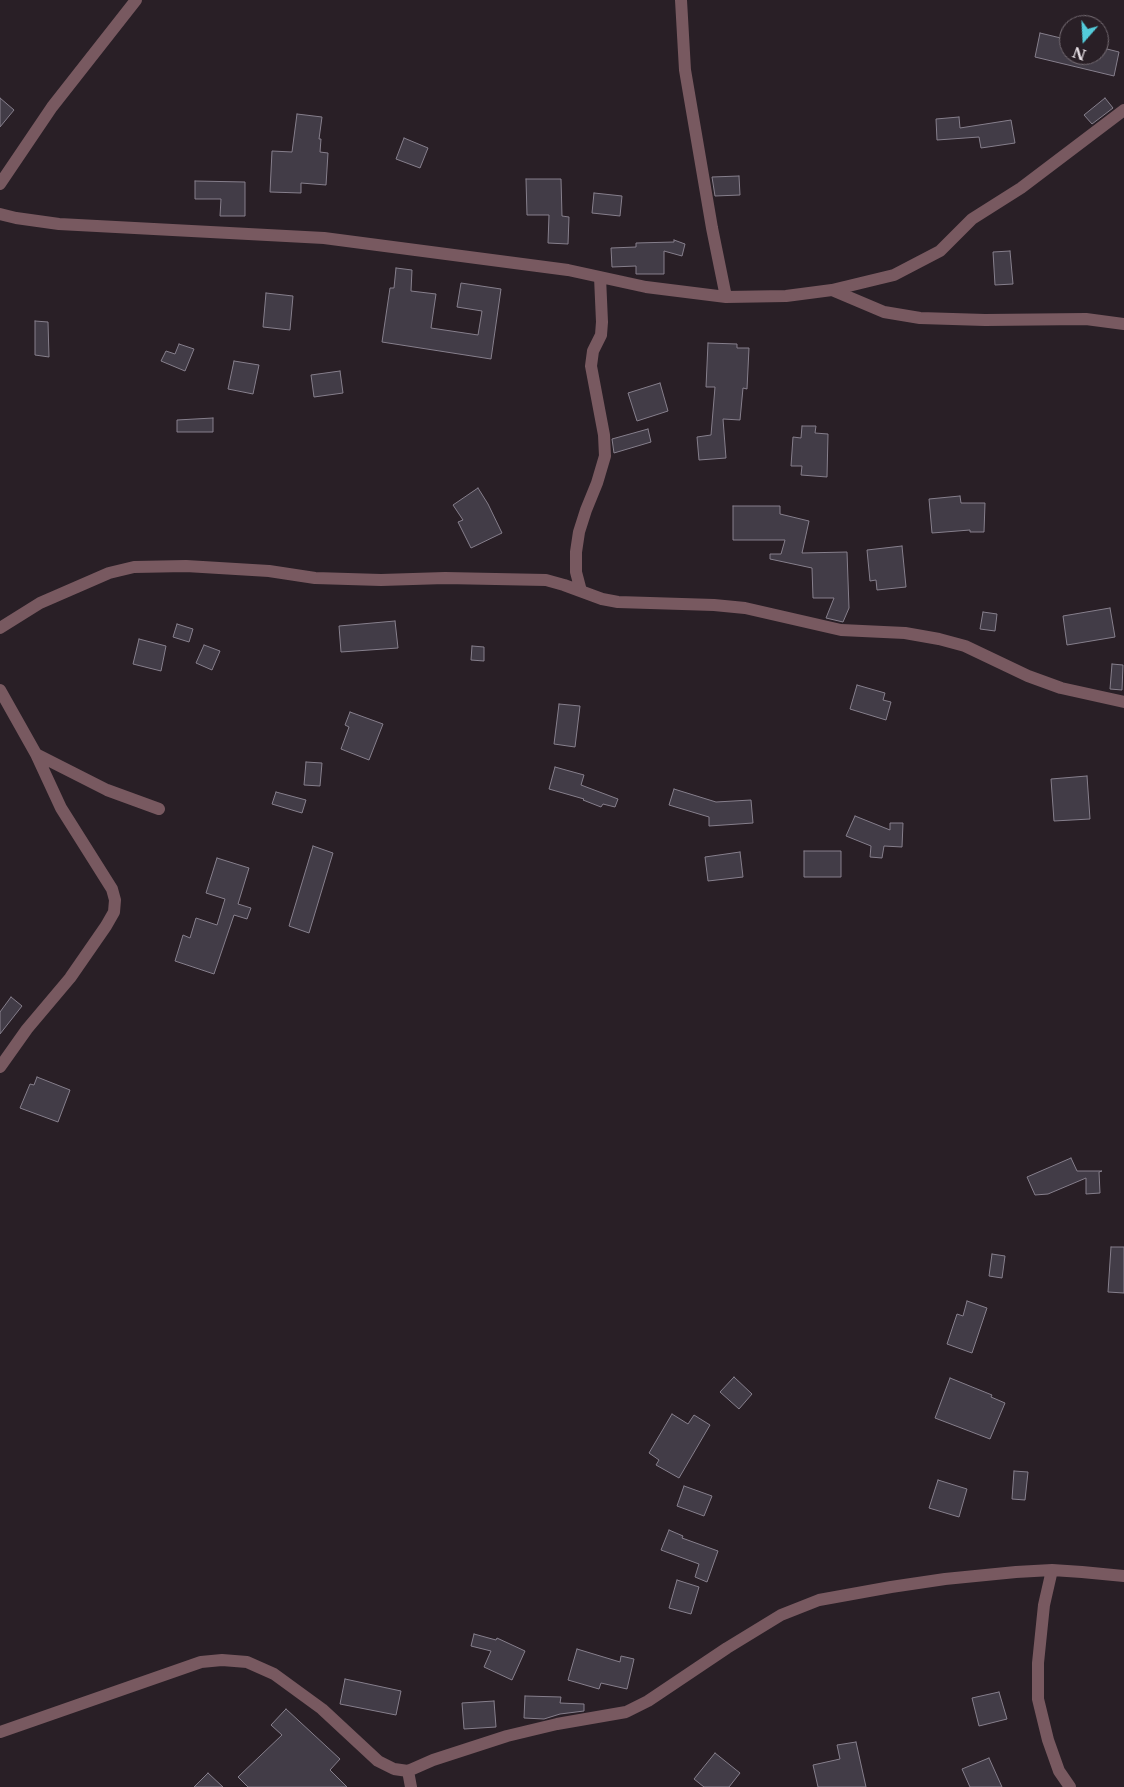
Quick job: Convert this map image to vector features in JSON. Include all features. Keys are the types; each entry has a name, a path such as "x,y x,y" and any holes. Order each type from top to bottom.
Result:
{"street":[{"path":"0,184 52,107 136,0"},
{"path":"681,0 685,70 712,228 726,297"},
{"path":"0,214 59,224 324,238 568,270 646,287 726,297 786,296 832,290 894,275 940,251 972,219 1021,188 1124,110"},
{"path":"581,591 576,572 579,532 605,456 604,435 591,366 593,351 601,335 600,277"},
{"path":"832,290 884,312 920,318 985,320 1086,318 1124,324"},
{"path":"0,628 40,603 109,573 134,566 177,566 269,571 315,578 546,580 602,599 618,602 714,605 745,608 841,630 905,633 939,639 965,646 1028,676 1061,688 1124,702"},
{"path":"0,690 36,754 61,808 112,888 114,900 114,912 70,978 27,1029 0,1067"},
{"path":"36,754 107,790 159,809"},
{"path":"1052,1570 1044,1605 1038,1662 1038,1699 1048,1740 1059,1771 1070,1787"},
{"path":"0,1732 201,1662 222,1660 247,1662 274,1674 322,1709 378,1761 394,1769 408,1771 433,1760 507,1736 557,1724 626,1712 648,1701 727,1648 781,1615 819,1600 891,1586 945,1579 1052,1570 1124,1576"},
{"path":"408,1771 411,1787"}],"building":[{"path":"1040,33 1059,38 1059,63 1035,57"},
{"path":"1109,50 1119,52 1114,76 1068,65 1109,65"},
{"path":"0,98 14,110 0,127"},
{"path":"1105,98 1113,108 1092,124 1084,115"},
{"path":"297,114 322,117 319,139 321,139 320,152 328,153 326,185 301,183 301,193 270,192 272,151 292,152"},
{"path":"959,117 960,128 1011,120 1015,143 981,148 979,137 937,140 936,119"},
{"path":"404,138 428,148 420,168 396,159"},
{"path":"739,176 740,195 715,196 712,177"},
{"path":"526,179 561,179 562,216 569,217 568,244 548,243 549,215 527,215"},
{"path":"195,181 245,182 245,216 220,216 221,199 195,199"},
{"path":"594,193 622,196 620,216 592,213"},
{"path":"674,240 685,244 682,256 664,251 664,274 636,274 636,266 612,267 611,248 636,247 636,243 674,242"},
{"path":"1010,251 1013,284 995,285 993,252"},
{"path":"396,268 412,270 411,291 436,294 431,328 478,335 482,311 457,307 461,283 501,289 491,359 382,342 390,288 394,288"},
{"path":"266,293 293,296 290,330 263,327"},
{"path":"35,321 48,322 49,357 35,355"},
{"path":"708,343 737,344 737,348 749,348 747,389 743,388 740,420 723,419 726,458 699,460 697,437 711,435 715,387 706,387"},
{"path":"179,344 194,349 185,371 161,361 166,351 175,354"},
{"path":"234,361 259,365 253,394 228,389"},
{"path":"340,371 343,393 314,397 311,375"},
{"path":"660,383 668,411 637,421 628,393"},
{"path":"213,418 213,432 177,432 177,420"},
{"path":"802,426 816,426 815,433 828,434 827,477 801,475 802,466 791,466 793,437 801,438"},
{"path":"648,429 651,442 614,453 612,439"},
{"path":"478,488 502,533 471,548 458,522 463,520 453,505"},
{"path":"960,496 961,503 985,503 984,532 970,532 970,530 932,533 929,499"},
{"path":"733,506 780,506 780,514 809,521 802,553 847,552 849,608 843,622 826,618 834,598 813,598 812,568 770,559 770,554 781,554 785,540 733,540"},
{"path":"902,546 906,587 877,590 876,580 870,581 867,550"},
{"path":"1110,608 1115,637 1067,645 1063,616"},
{"path":"983,612 997,614 995,631 980,629"},
{"path":"395,621 398,648 341,652 339,626"},
{"path":"177,624 193,629 189,642 173,637"},
{"path":"139,639 166,646 161,671 133,664"},
{"path":"204,645 220,651 212,670 196,663"},
{"path":"472,646 484,647 484,661 471,660"},
{"path":"1112,664 1123,665 1122,690 1110,689"},
{"path":"857,685 885,693 883,700 891,702 886,720 850,709"},
{"path":"559,704 580,706 575,747 554,744"},
{"path":"350,712 383,724 369,760 341,749 349,727 345,725"},
{"path":"306,762 322,763 320,786 304,785"},
{"path":"555,767 584,775 581,785 618,799 615,807 603,804 601,807 584,799 549,789"},
{"path":"1087,776 1090,819 1054,821 1051,779"},
{"path":"674,789 716,802 751,800 753,823 709,826 709,817 669,805"},
{"path":"276,792 306,800 302,813 272,804"},
{"path":"855,816 890,830 890,823 903,823 902,847 884,846 882,858 870,857 871,846 846,836"},
{"path":"313,846 333,853 309,933 289,926"},
{"path":"804,851 841,851 841,877 804,877"},
{"path":"740,852 743,877 708,881 705,857"},
{"path":"217,858 249,868 238,904 251,908 247,919 234,915 214,974 175,961 183,935 190,938 196,918 217,925 225,899 206,893"},
{"path":"11,997 22,1006 0,1034 0,1012"},
{"path":"37,1077 70,1090 58,1122 20,1108 30,1084 34,1085"},
{"path":"1071,1158 1077,1171 1102,1171 1099,1172 1100,1193 1086,1194 1086,1178 1048,1194 1035,1195 1027,1177"},
{"path":"1111,1247 1124,1247 1124,1293 1108,1292"},
{"path":"992,1254 1005,1256 1002,1278 989,1276"},
{"path":"967,1301 987,1308 972,1353 947,1344 957,1314 963,1316"},
{"path":"734,1377 752,1394 739,1409 720,1392"},
{"path":"950,1378 992,1395 991,1397 1005,1403 990,1439 935,1418"},
{"path":"672,1414 688,1424 694,1415 710,1425 679,1478 656,1465 659,1460 649,1453"},
{"path":"1014,1471 1028,1472 1025,1500 1012,1499"},
{"path":"938,1480 967,1489 959,1517 929,1508"},
{"path":"684,1486 712,1496 704,1516 677,1506"},
{"path":"669,1530 683,1536 682,1538 718,1551 707,1582 695,1577 699,1564 661,1550"},
{"path":"677,1580 699,1587 691,1614 669,1608"},
{"path":"474,1634 496,1640 497,1638 525,1651 512,1680 484,1667 491,1651 471,1646"},
{"path":"577,1649 620,1662 621,1656 634,1659 627,1689 601,1683 599,1689 568,1680"},
{"path":"345,1679 401,1691 396,1715 340,1704"},
{"path":"999,1692 1007,1719 979,1726 972,1698"},
{"path":"525,1696 561,1697 560,1703 584,1704 584,1711 560,1714 544,1719 524,1718"},
{"path":"494,1701 496,1727 464,1729 462,1703"},
{"path":"286,1709 340,1759 330,1770 347,1787 248,1787 238,1777 282,1735 271,1725"},
{"path":"856,1742 866,1787 818,1787 813,1765 840,1759 837,1745"},
{"path":"715,1753 740,1773 729,1787 704,1787 694,1779"},
{"path":"989,1758 1002,1787 970,1787 962,1769"},
{"path":"208,1773 223,1787 194,1787"}]}
